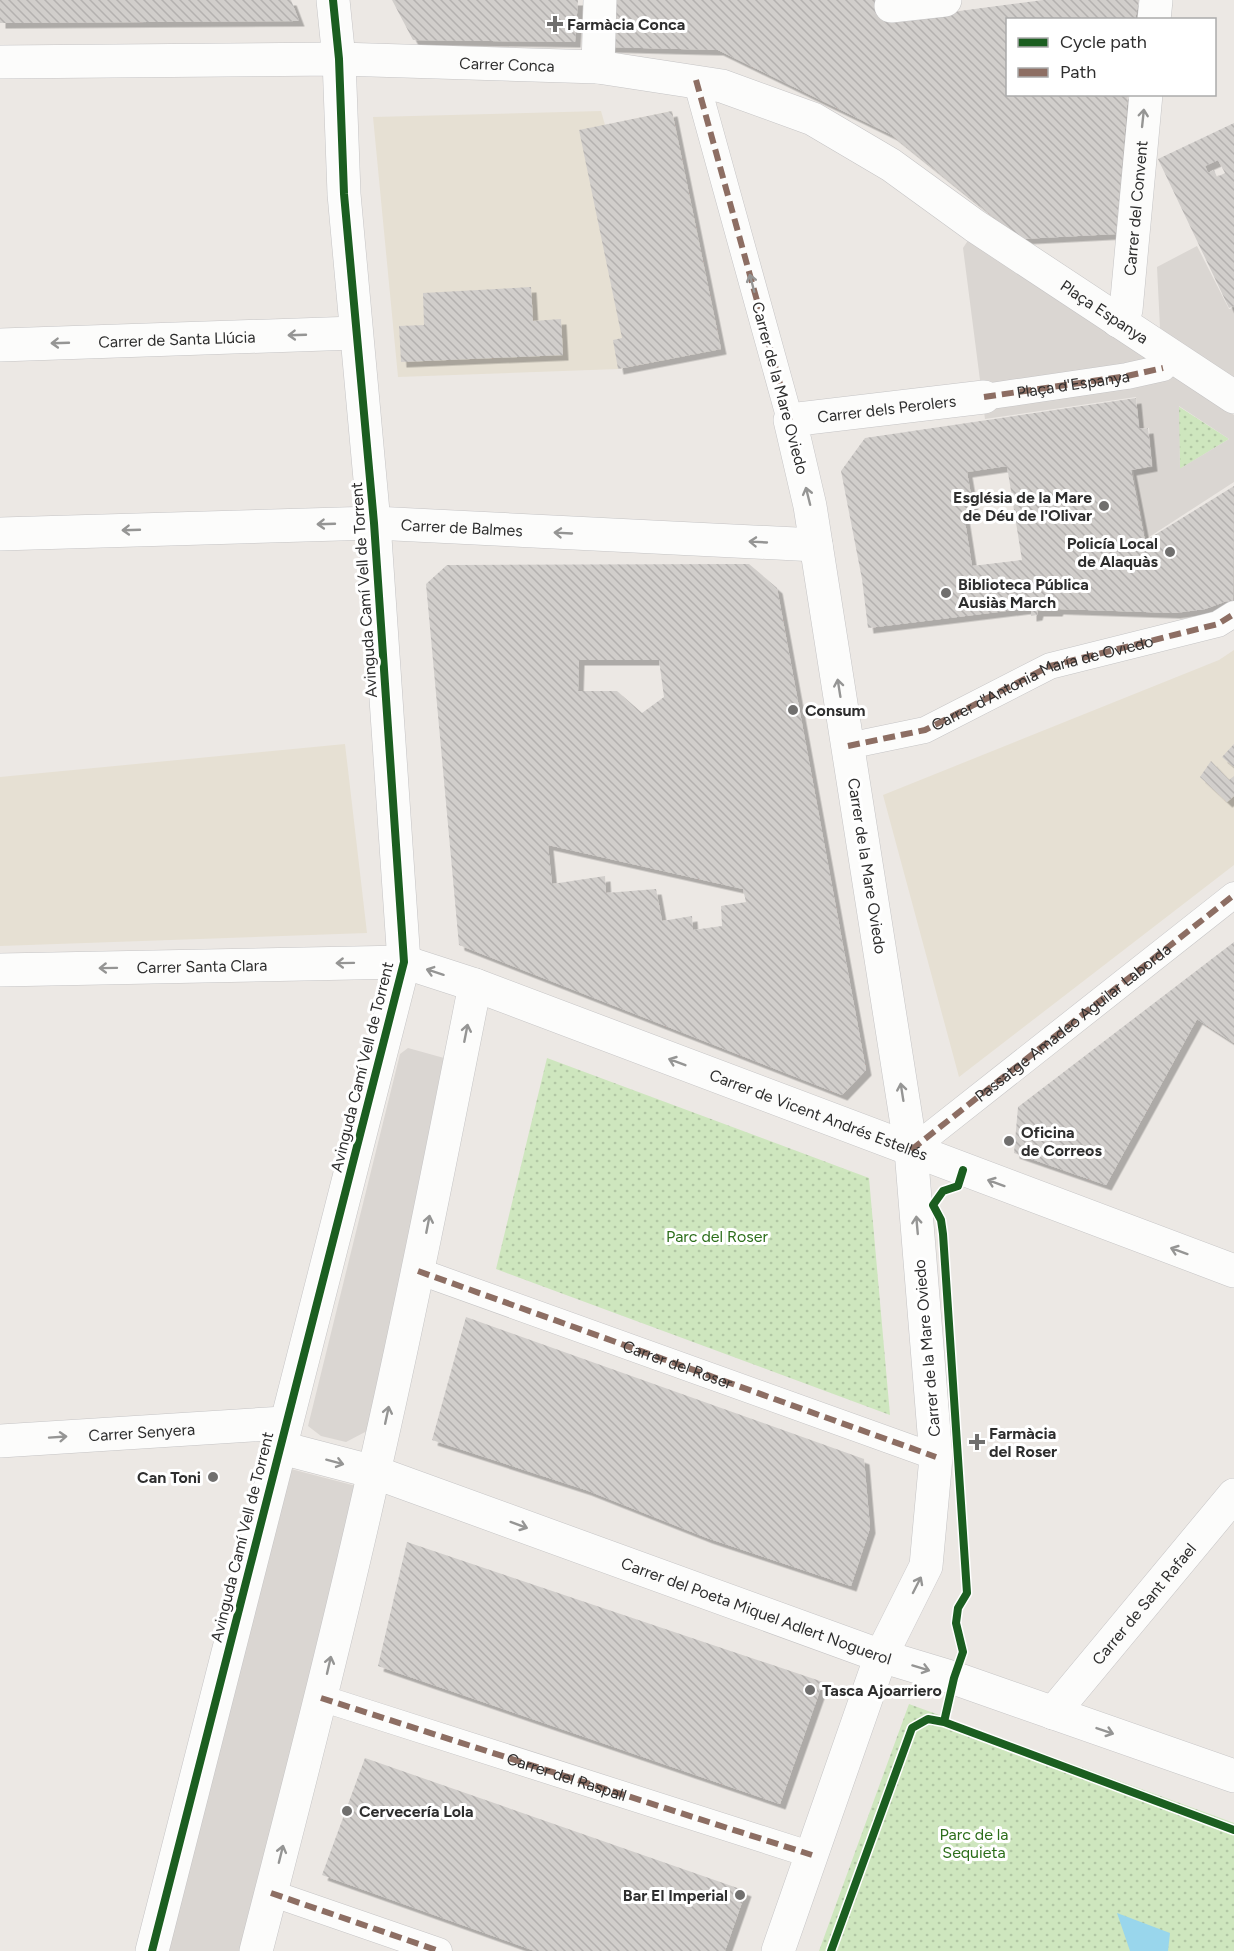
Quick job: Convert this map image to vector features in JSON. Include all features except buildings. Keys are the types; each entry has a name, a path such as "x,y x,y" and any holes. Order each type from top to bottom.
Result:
{"street":[{"name":"Avinguda Camí Vell de Torrent","path":"152,1951 281,1435 404,962 374,523 344,194 339,59 333,0"},
{"path":"598,67 600,0"},
{"path":"891,6 945,0"},
{"path":"1154,18 1156,0"},
{"name":"Carrer Conca","path":"0,62 339,59 598,67 696,80 754,95 813,119 891,165 975,226"},
{"name":"Carrer de la Mare Oviedo","path":"696,80 790,420 816,545 911,1150 936,1457 926,1566 881,1656 778,1951"},
{"name":"Carrer del Convent","path":"1118,321 1126,310 1146,96"},
{"name":"Plaça Espanya","path":"975,226 1234,397"},
{"name":"Carrer de Santa Llúcia","path":"0,345 355,333"},
{"name":"Plaça d'Espanya","path":"984,397 1127,376 1163,368"},
{"name":"Carrer dels Perolers","path":"790,420 984,397"},
{"name":"Carrer de Balmes","path":"0,534 374,523 816,545"},
{"name":"Carrer d'Antonia María de Oviedo","path":"848,746 925,730 1050,666 1218,624 1234,614"},
{"name":"Passatge Amadeo Aguilar Laborda","path":"911,1150 1234,895"},
{"name":"Carrer Santa Clara","path":"0,970 404,962"},
{"name":"Carrer de Vicent Andrés Estellés","path":"404,962 475,985 1234,1271"},
{"path":"256,1951 321,1698 375,1472 475,985"},
{"name":"Carrer del Roser","path":"418,1271 936,1457"},
{"name":"Carrer Senyera","path":"0,1441 281,1435"},
{"name":"Carrer del Poeta Miquel Adlert Noguerol","path":"281,1435 375,1472 881,1656 1234,1776"},
{"name":"Carrer de Sant Rafael","path":"1053,1713 1234,1495"},
{"name":"Carrer del Raspall","path":"321,1698 812,1855"},
{"path":"271,1893 438,1951"}],"shaded area":[{"path":"601,111 605,125 672,111 721,349 618,369 398,377 373,117"},
{"path":"969,239 1234,415 1234,482 1146,539 1133,470 1153,467 1149,428 1140,428 1136,397 985,419 963,248","holes":["1179,406 1229,439 1180,468"]},
{"path":"1197,246 1229,309 1234,308 1234,383 1160,328 1157,267"},
{"path":"1234,650 1234,865 959,1077 883,795 1219,660"},
{"path":"345,744 367,933 0,946 0,777"},
{"path":"408,1048 444,1058 448,1068 367,1431 346,1442 321,1436 308,1426 400,1054"},
{"path":"287,1468 360,1487 245,1951 166,1951"}],"green space":[{"path":"1178,406 1229,439 1180,469"},
{"name":"Parc del Roser","path":"547,1058 869,1178 890,1415 496,1269"},
{"name":"Parc de la Sequieta","path":"909,1704 1234,1823 1234,1951 819,1951"}],"water":[{"path":"1117,1913 1170,1933 1168,1951 1130,1951"}],"marked path":[{"path":"696,80 790,420"},
{"path":"984,397 1127,376 1163,368"},
{"path":"848,746 925,730 1050,666 1218,624 1234,614"},
{"path":"911,1150 1234,895"},
{"path":"418,1271 936,1457"},
{"path":"321,1698 812,1855"},
{"path":"271,1893 439,1951"}],"cycle path":[{"path":"152,1951 404,962 374,523 344,194 339,59 333,0"},
{"path":"944,1722 954,1678 963,1652 956,1623 958,1608 967,1593 943,1234 941,1220 933,1205 943,1191 958,1186 963,1170"},
{"path":"831,1951 912,1728 928,1719 944,1722 1234,1830"}],"place":[{"name":"Farmàcia Conca","path":"555,24"},
{"name":"Església de la Mare de Déu de l'Olivar","path":"1104,506"},
{"name":"Policía Local de Alaquàs","path":"1170,552"},
{"name":"Biblioteca Pública Ausiàs March","path":"946,593"},
{"name":"Consum","path":"793,710"},
{"name":"Oficina de Correos","path":"1009,1141"},
{"name":"Farmàcia del Roser","path":"977,1442"},
{"name":"Can Toni","path":"213,1477"},
{"name":"Tasca Ajoarriero","path":"810,1690"},
{"name":"Cervecería Lola","path":"347,1811"},
{"name":"Bar El Imperial","path":"740,1895"}]}
